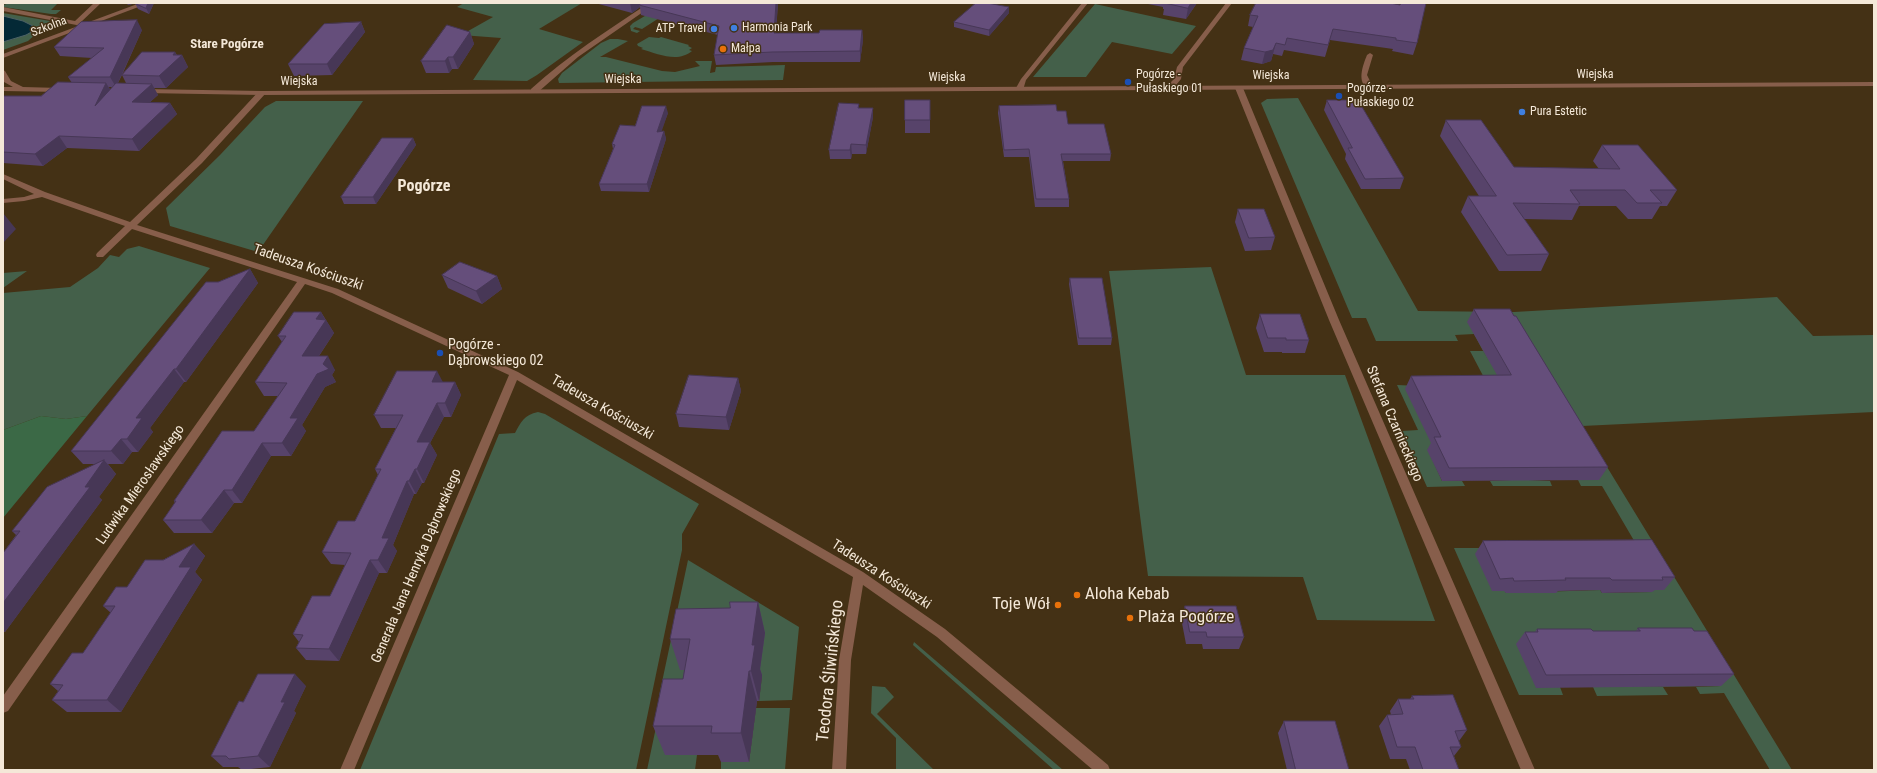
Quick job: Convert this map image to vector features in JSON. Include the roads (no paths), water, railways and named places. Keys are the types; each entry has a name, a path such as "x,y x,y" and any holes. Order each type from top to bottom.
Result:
{"street":[{"path":"76,23 98,3"},
{"name":"Szkolna","path":"3,56 146,3"},
{"path":"534,91 555,71 583,49 653,3"},
{"path":"1020,88 1023,80 1084,3"},
{"path":"1169,88 1177,80 1180,67 1229,3"},
{"path":"3,9 87,25"},
{"path":"1369,87 1364,75 1370,55"},
{"path":"3,72 8,82 20,88"},
{"name":"Wiejska","path":"136,91 262,93 1874,84"},
{"path":"3,90 20,88 66,90"},
{"name":"Stefana Czarnieckiego","path":"1239,88 1340,334 1528,770"},
{"path":"100,256 199,161 262,93"},
{"name":"Tadeusza Kościuszki","path":"3,176 42,194 117,219 132,226 335,291 515,374 859,575 941,633 1103,770"},
{"path":"3,200 24,199 42,194"},
{"name":"Ludwika Mierosławskiego","path":"3,707 304,280"},
{"name":"Generała Jana Henryka Dąbrowskiego","path":"347,770 515,374"},
{"name":"Teodora Śliwińskiego","path":"839,770 845,660 859,575"}],"water":[{"path":"3,16 23,21 33,26 35,30 26,35 3,42"}],"place":[{"name":"Harmonia Park","path":"734,28"},
{"name":"ATP Travel","path":"714,29"},
{"name":"Małpa","path":"723,49"},
{"name":"Pogórze - Pułaskiego 01","path":"1128,82"},
{"name":"Pogórze - Pułaskiego 02","path":"1339,96"},
{"name":"Pura Estetic","path":"1522,112"},
{"name":"Pogórze - Dąbrowskiego 02","path":"440,353"},
{"name":"Aloha Kebab","path":"1077,595"},
{"name":"Toje Wół","path":"1058,605"},
{"name":"Plaża Pogórze","path":"1130,618"}],"district":[{"name":"Stare Pogórze","path":"227,45"},
{"name":"Pogórze","path":"424,187"}]}
